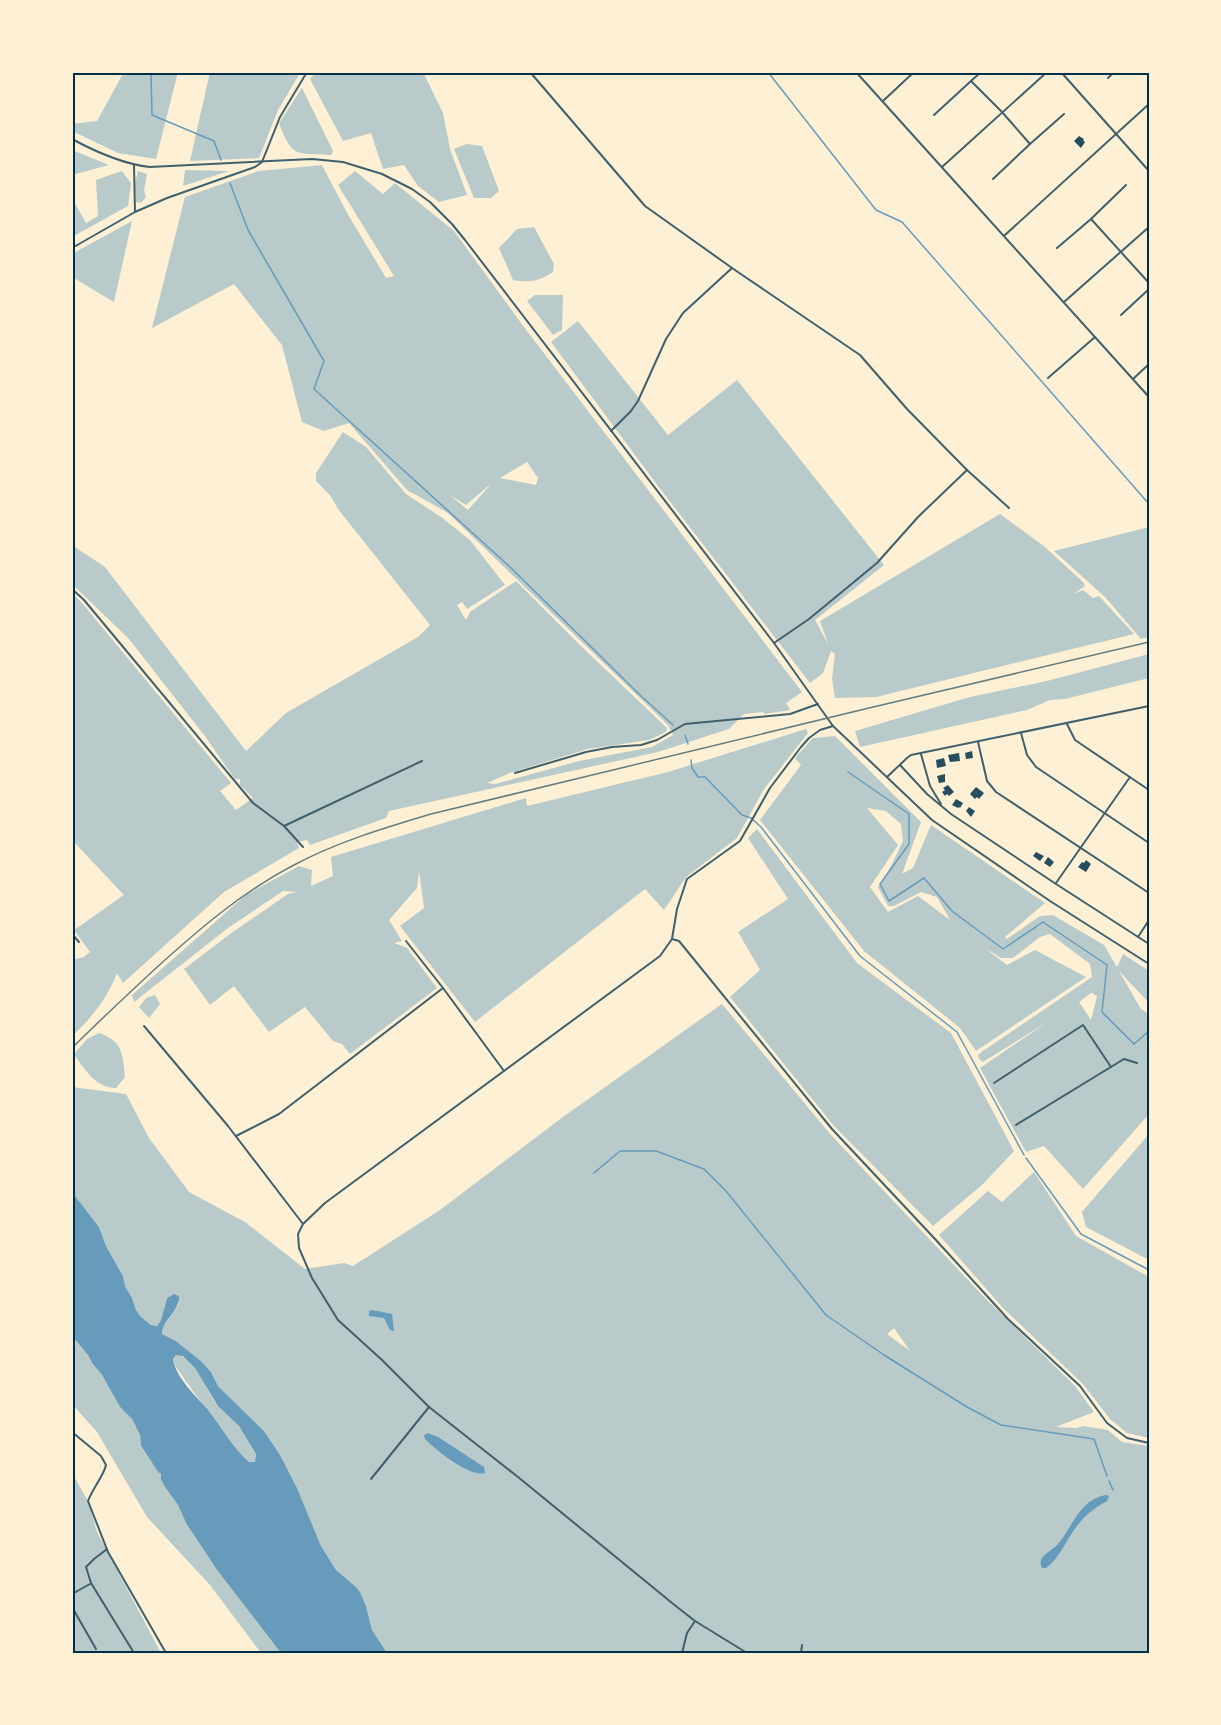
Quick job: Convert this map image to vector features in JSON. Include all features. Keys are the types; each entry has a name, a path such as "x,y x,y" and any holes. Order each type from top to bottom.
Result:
{"street":[{"path":"72,248 135,212 167,198 255,167 262,162 280,117 308,72"},
{"path":"530,72 645,206 860,355 907,409 967,470 1009,508"},
{"path":"856,72 1149,397"},
{"path":"882,100 914,72"},
{"path":"934,115 981,72"},
{"path":"942,167 1047,72"},
{"path":"1061,72 1149,171"},
{"path":"1108,78 1114,72"},
{"path":"971,81 1030,144"},
{"path":"1005,236 1149,104"},
{"path":"993,179 1064,114"},
{"path":"72,139 102,154 134,165 150,167 312,159 343,162 382,174 412,189 430,202 465,240 774,643 833,726 932,820 1050,901 1149,964"},
{"path":"134,165 135,212"},
{"path":"1057,248 1126,185"},
{"path":"1091,219 1149,283"},
{"path":"1064,302 1149,227"},
{"path":"611,431 638,401 666,339 683,313 732,268"},
{"path":"1121,315 1149,289"},
{"path":"1048,378 1095,337"},
{"path":"1133,378 1149,364"},
{"path":"774,643 877,563 918,517 967,470"},
{"path":"72,589 84,600 253,803 284,826 303,847"},
{"path":"515,773 586,752 641,745 657,740 685,724 790,714 818,704"},
{"path":"887,777 909,756 1149,706"},
{"path":"1067,724 1075,740 1149,790"},
{"path":"747,1653 695,1621 429,1407 338,1320 308,1272 299,1248 298,1234 303,1224 325,1203 660,956 672,939 677,909 687,879 740,841 770,788 801,747 820,730 833,726"},
{"path":"1021,733 1028,755 1036,767 1149,843"},
{"path":"978,742 987,781 996,792 1149,893"},
{"path":"921,754 930,786 943,807"},
{"path":"284,826 422,761"},
{"path":"900,765 927,794 951,814 1149,944"},
{"path":"1056,885 1130,777"},
{"path":"1138,937 1149,920"},
{"path":"72,934 79,942"},
{"path":"672,939 679,941 832,1129 1008,1319 1080,1386 1107,1423 1127,1438 1149,1443"},
{"path":"406,941 504,1071"},
{"path":"236,1136 279,1113 443,988"},
{"path":"994,1083 1083,1025 1111,1067"},
{"path":"144,1026 236,1136 303,1224"},
{"path":"1016,1125 1124,1059 1137,1063"},
{"path":"371,1479 429,1407"},
{"path":"72,1432 100,1456 106,1465 88,1501 107,1549 166,1653"},
{"path":"107,1549 86,1567 91,1583 134,1653"},
{"path":"72,1594 91,1583"},
{"path":"72,1607 96,1649"},
{"path":"682,1653 687,1633 695,1621"},
{"path":"801,1653 802,1645"}],"shaded area":[{"path":"124,72 178,72 156,159 118,153 72,131 72,124 97,121"},
{"path":"210,72 300,73 278,110 259,158 190,161"},
{"path":"316,72 423,72 443,113 450,149 467,195 439,202 418,186 404,165 383,169 371,133 343,141 310,79"},
{"path":"302,88 333,151 331,155 303,153 292,148 279,123"},
{"path":"466,144 482,146 499,191 491,198 474,198 454,149"},
{"path":"72,150 109,165 72,175"},
{"path":"322,165 347,213 386,278 394,276 338,185 355,171 383,194 395,183 454,231 524,327 802,692 786,703 790,710 765,714 763,712 744,714 729,729 658,752 389,811 386,818 310,845 307,840 297,842 299,848 224,892 123,983 117,973 99,1007 72,1036 72,960 84,957 90,952 74,930 124,895 72,840 72,593 231,783 220,791 236,810 253,798 240,785 240,779 235,779 204,735 129,639 72,584 72,545 105,567 246,751 286,713 418,637 430,625 338,509 330,495 316,481 316,473 343,432 366,447 406,494 470,540 505,585 467,609 462,602 457,605 466,620 470,612 516,581 667,728 666,732 649,740 588,749 510,773 487,783 495,784 579,761 652,747 673,735 668,725 448,513 407,490 349,423 324,431 302,422 282,345 234,284 152,328 185,197 259,171","holes":["527,462 538,478 536,485 500,478","492,483 468,510 450,495 466,505"]},
{"path":"185,170 229,171 183,186"},
{"path":"122,171 131,183 128,206 72,237 72,198 86,223 98,216 96,180"},
{"path":"138,171 147,174 144,190 146,197 141,203 136,202 135,183"},
{"path":"132,221 114,302 72,277 72,254"},
{"path":"534,227 554,264 553,272 534,281 513,280 499,248 517,229"},
{"path":"535,295 563,295 562,330 553,335 527,301"},
{"path":"578,321 668,435 737,380 884,565 815,620 828,644 820,621 1000,514 1045,547 1084,583 1085,586 1074,594 1083,590 1093,598 1099,596 1134,634 876,697 835,698 832,679 835,654 831,651 823,673 810,683 658,486 551,342"},
{"path":"1149,527 1149,637 1141,639 1105,597 1054,551"},
{"path":"1149,654 1149,678 1065,699 1050,700 1027,710 860,747 855,731 970,697 1047,681"},
{"path":"806,729 808,733 764,789 737,838 686,877 664,910 645,889 475,1022 400,926 424,908 419,871 417,888 389,920 402,941 394,943 407,948 437,988 350,1054 342,1044 333,1041 305,1007 269,1032 234,986 210,1005 184,969 288,894 297,892 283,891 228,928 134,1002 132,995 247,894 299,866 312,870 311,886 333,876 331,857 526,798 527,806 668,772"},
{"path":"835,736 921,822 902,874 913,868 931,825 1045,903 1005,937 1007,939 1040,916 1053,915 1104,945 1117,967 1123,954 1149,971 1149,1003 1119,971 1141,1009 1149,1014 1149,1045 1146,1047 1149,1051 1149,1114 1083,1189 1044,1146 1026,1152 980,1068 1049,1021 983,1062 978,1056 1092,977 1090,964 1050,934 1040,937 1013,958 1001,958 985,948 1007,965 1035,950 1086,977 976,1051 960,1028 864,951 760,820 801,765 795,758 813,738","holes":["867,808 886,811 901,824 903,841 878,887 888,906 894,906 921,892 937,897 950,920 918,896 888,912 870,887 898,845","1091,993 1097,996 1091,1020 1079,1002"]},
{"path":"757,829 857,963 951,1033 1014,1151 982,1185 933,1226 834,1126 730,997 760,970 738,932 788,899 748,838"},
{"path":"155,995 160,1004 149,1018 139,1007 146,998"},
{"path":"722,1004 831,1135 986,1299 1075,1386 1094,1412 1056,1427 1083,1426 1108,1430 1122,1442 1149,1446 1147,1472 1149,1473 1149,1653 387,1653 372,1630 360,1592 336,1570 321,1546 297,1488 280,1455 264,1431 218,1386 211,1372 201,1361 176,1341 162,1334 163,1327 179,1304 174,1294 167,1298 157,1326 151,1325 136,1310 123,1276 106,1246 99,1227 72,1192 72,1087 126,1094 149,1138 189,1192 245,1222 305,1269 344,1263 353,1266 440,1210 563,1117","holes":["894,1328 910,1351 887,1334"]},
{"path":"99,1033 113,1040 122,1056 125,1077 116,1088 102,1085 97,1081 86,1071 74,1054 87,1039"},
{"path":"1149,1134 1149,1260 1086,1227 1082,1212"},
{"path":"1034,1172 1076,1236 1149,1277 1149,1438 1127,1433 1110,1419 1083,1384 1003,1308 939,1235 988,1191 1002,1202"},
{"path":"72,1334 102,1375 120,1407 132,1419 140,1435 141,1447 161,1474 165,1487 178,1505 186,1523 217,1570 281,1653 261,1653 210,1585 147,1517 97,1432 72,1404"},
{"path":"176,1355 188,1360 216,1403 242,1430 256,1454 255,1462 249,1462 232,1446 176,1367 173,1359"},
{"path":"72,1473 88,1501 97,1532 161,1653 72,1653"}],"water":[{"path":"72,1192 99,1227 141,1317 151,1325 157,1326 167,1298 174,1294 179,1296 177,1306 165,1324 162,1334 176,1341 201,1361 211,1372 218,1386 264,1431 280,1455 297,1488 321,1546 336,1570 360,1592 372,1630 387,1653 281,1653 217,1570 186,1523 178,1505 165,1487 161,1474 141,1446 140,1435 132,1419 120,1407 102,1375 72,1336","holes":["176,1355 183,1356 195,1368 218,1406 239,1426 256,1454 255,1462 249,1462 237,1450 208,1410 182,1380 173,1359"]},
{"path":"369,1311 392,1314 394,1331 390,1330 384,1318 369,1316"},
{"path":"428,1433 484,1467 485,1473 471,1471 454,1462 425,1439 424,1435"},
{"path":"1106,1495 1109,1496 1107,1501 1083,1519 1054,1560 1046,1568 1042,1568 1043,1557 1064,1537 1083,1508 1089,1502"}],"building":[{"path":"1079,136 1085,142 1081,148 1074,141"},
{"path":"972,751 973,758 966,759 965,753"},
{"path":"959,753 960,761 950,762 948,755"},
{"path":"944,758 946,766 937,768 936,760"},
{"path":"945,774 945,782 939,783 937,776"},
{"path":"948,785 954,792 945,796 942,792 945,790 943,788"},
{"path":"976,787 984,793 979,799 977,797 975,799 970,794"},
{"path":"956,799 963,803 960,808 952,805"},
{"path":"969,807 975,811 971,817 966,811"},
{"path":"1036,852 1044,856 1040,861 1033,856"},
{"path":"1048,857 1054,862 1050,867 1044,863"},
{"path":"1086,860 1091,864 1086,872 1078,867"}],"waterway":[{"path":"151,72 152,115 214,141 221,160"},
{"path":"768,72 876,210 902,222 1149,504"},
{"path":"230,183 248,230 324,361 314,389 510,567 673,725"},
{"path":"685,735 688,744"},
{"path":"691,760 692,768 698,777 705,777 742,815 751,818 761,827 860,956 957,1032 1024,1155"},
{"path":"848,772 909,814 909,844 880,884 889,901 924,878 952,911 1003,949 1043,922 1107,965 1102,1012 1134,1044 1149,1031"},
{"path":"594,1173 620,1151 656,1151 704,1169 726,1191 826,1315 884,1355 967,1407 1001,1425 1094,1439 1107,1476"},
{"path":"1026,1158 1081,1234 1149,1270"},
{"path":"1109,1481 1113,1490"}],"railway":[{"path":"72,1048 155,969 221,912 275,876 344,842 431,814 1149,642"}]}
